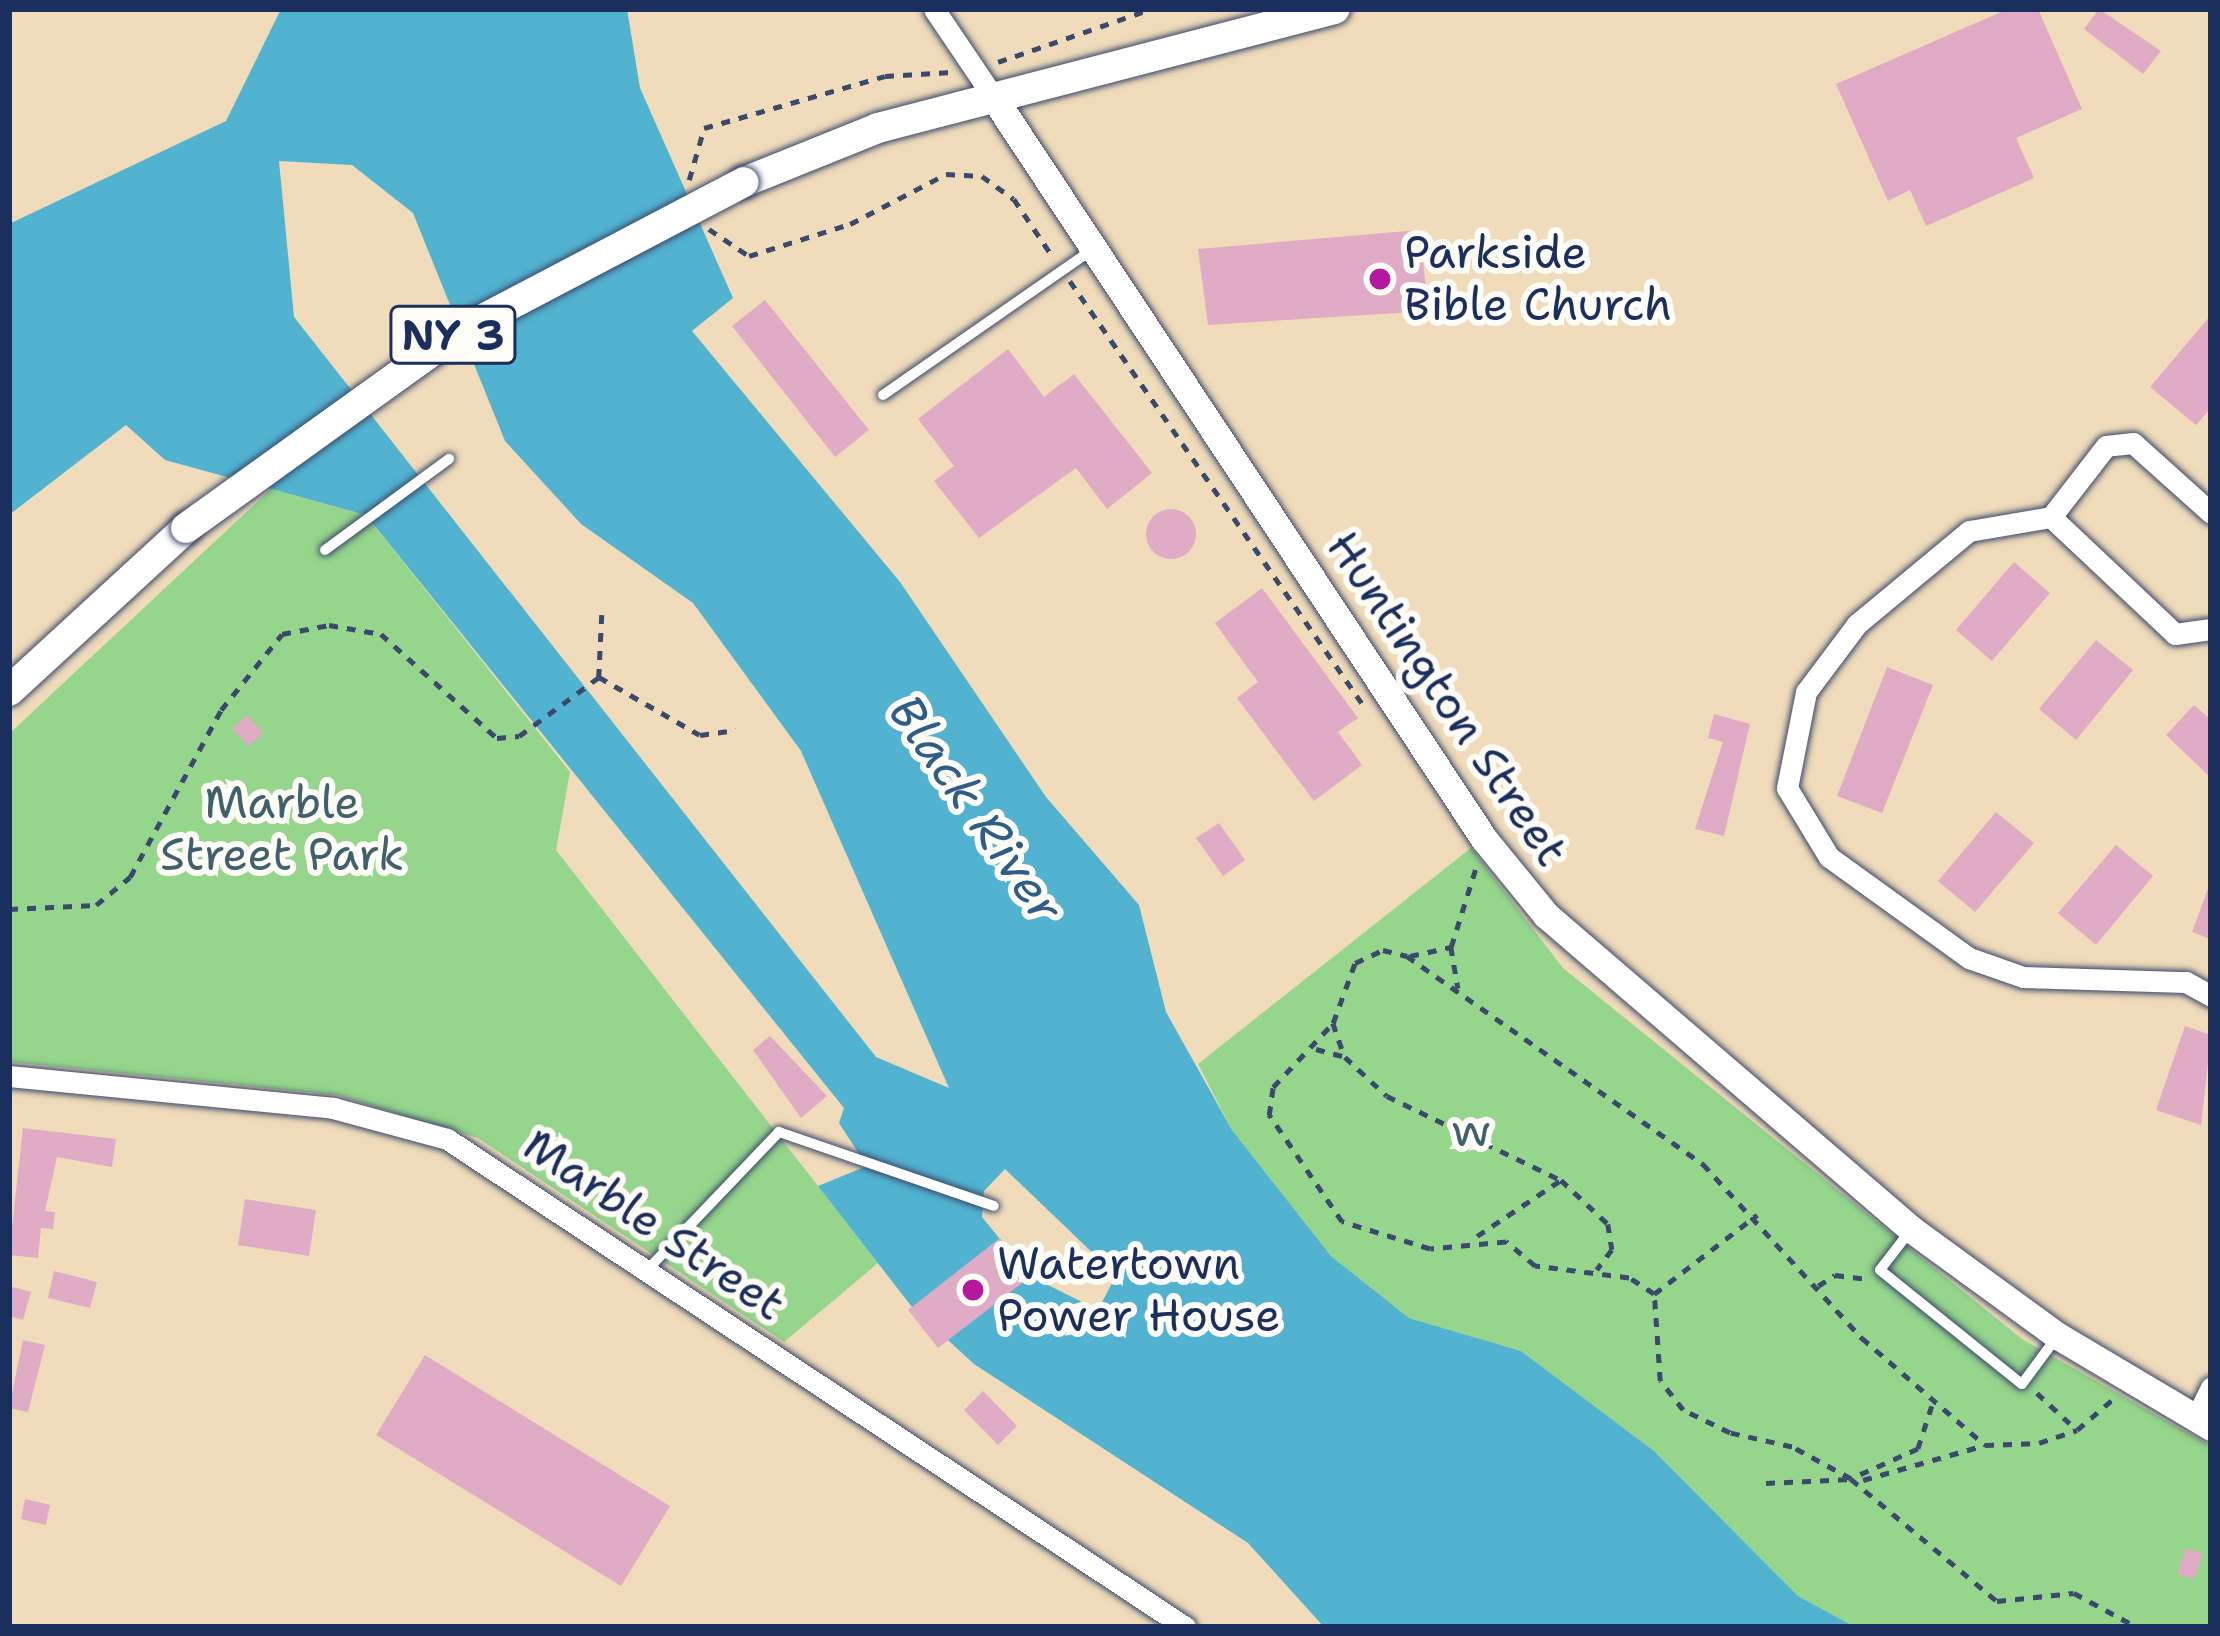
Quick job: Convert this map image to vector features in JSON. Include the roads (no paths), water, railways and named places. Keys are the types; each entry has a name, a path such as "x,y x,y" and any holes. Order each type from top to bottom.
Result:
{"main road":[{"name":"NY 3","path":"18,683 186,528 462,330 744,182 992,95 1335,9"}],"street":[{"name":"Huntington Street","path":"934,9 1475,848 1663,1025 1912,1228 2058,1336 2203,1422"},
{"path":"2211,513 2133,443 2107,446 2051,517 1969,531 1857,624 1806,692 1787,788 1829,857 1969,958 2023,977 2186,982 2211,996"},
{"path":"2051,517 2175,634 2211,629"},
{"name":"Marble Street","path":"9,1076 228,1093 416,1127 488,1160 1185,1627"},
{"path":"2203,1422 2211,1387"}],"lane":[{"path":"883,395 1093,249"},
{"path":"325,550 449,459"},
{"path":"649,1268 779,1132 841,1145 994,1206"},
{"path":"1912,1228 1880,1270 2022,1384 2058,1336"}],"water":[{"name":"Black River","path":"281,9 627,9 640,88 733,298 692,331 900,582 1046,797 1139,905 1166,1012 1232,1130 1331,1256 1409,1318 1521,1351 1654,1451 1798,1596 1855,1627 1324,1627 1248,1543 974,1364 912,1307 818,1186 867,1166 839,1123 844,1108 366,515 165,460 126,425 9,515 9,224 226,121","holes":["279,161 352,165 413,213 505,441 581,524 693,603 801,751 949,1088 876,1057 294,317","1005,1169 1099,1259 1112,1283 1098,1310 1030,1276 982,1217 984,1191"]}],"place":[{"name":"Parkside Bible Church","path":"1380,279"},
{"name":"Watertown Power House","path":"973,1290"}],"park label":[{"name":"Marble Street Park","path":"282,829"},
{"name":"w","path":"1471,1131"}]}
